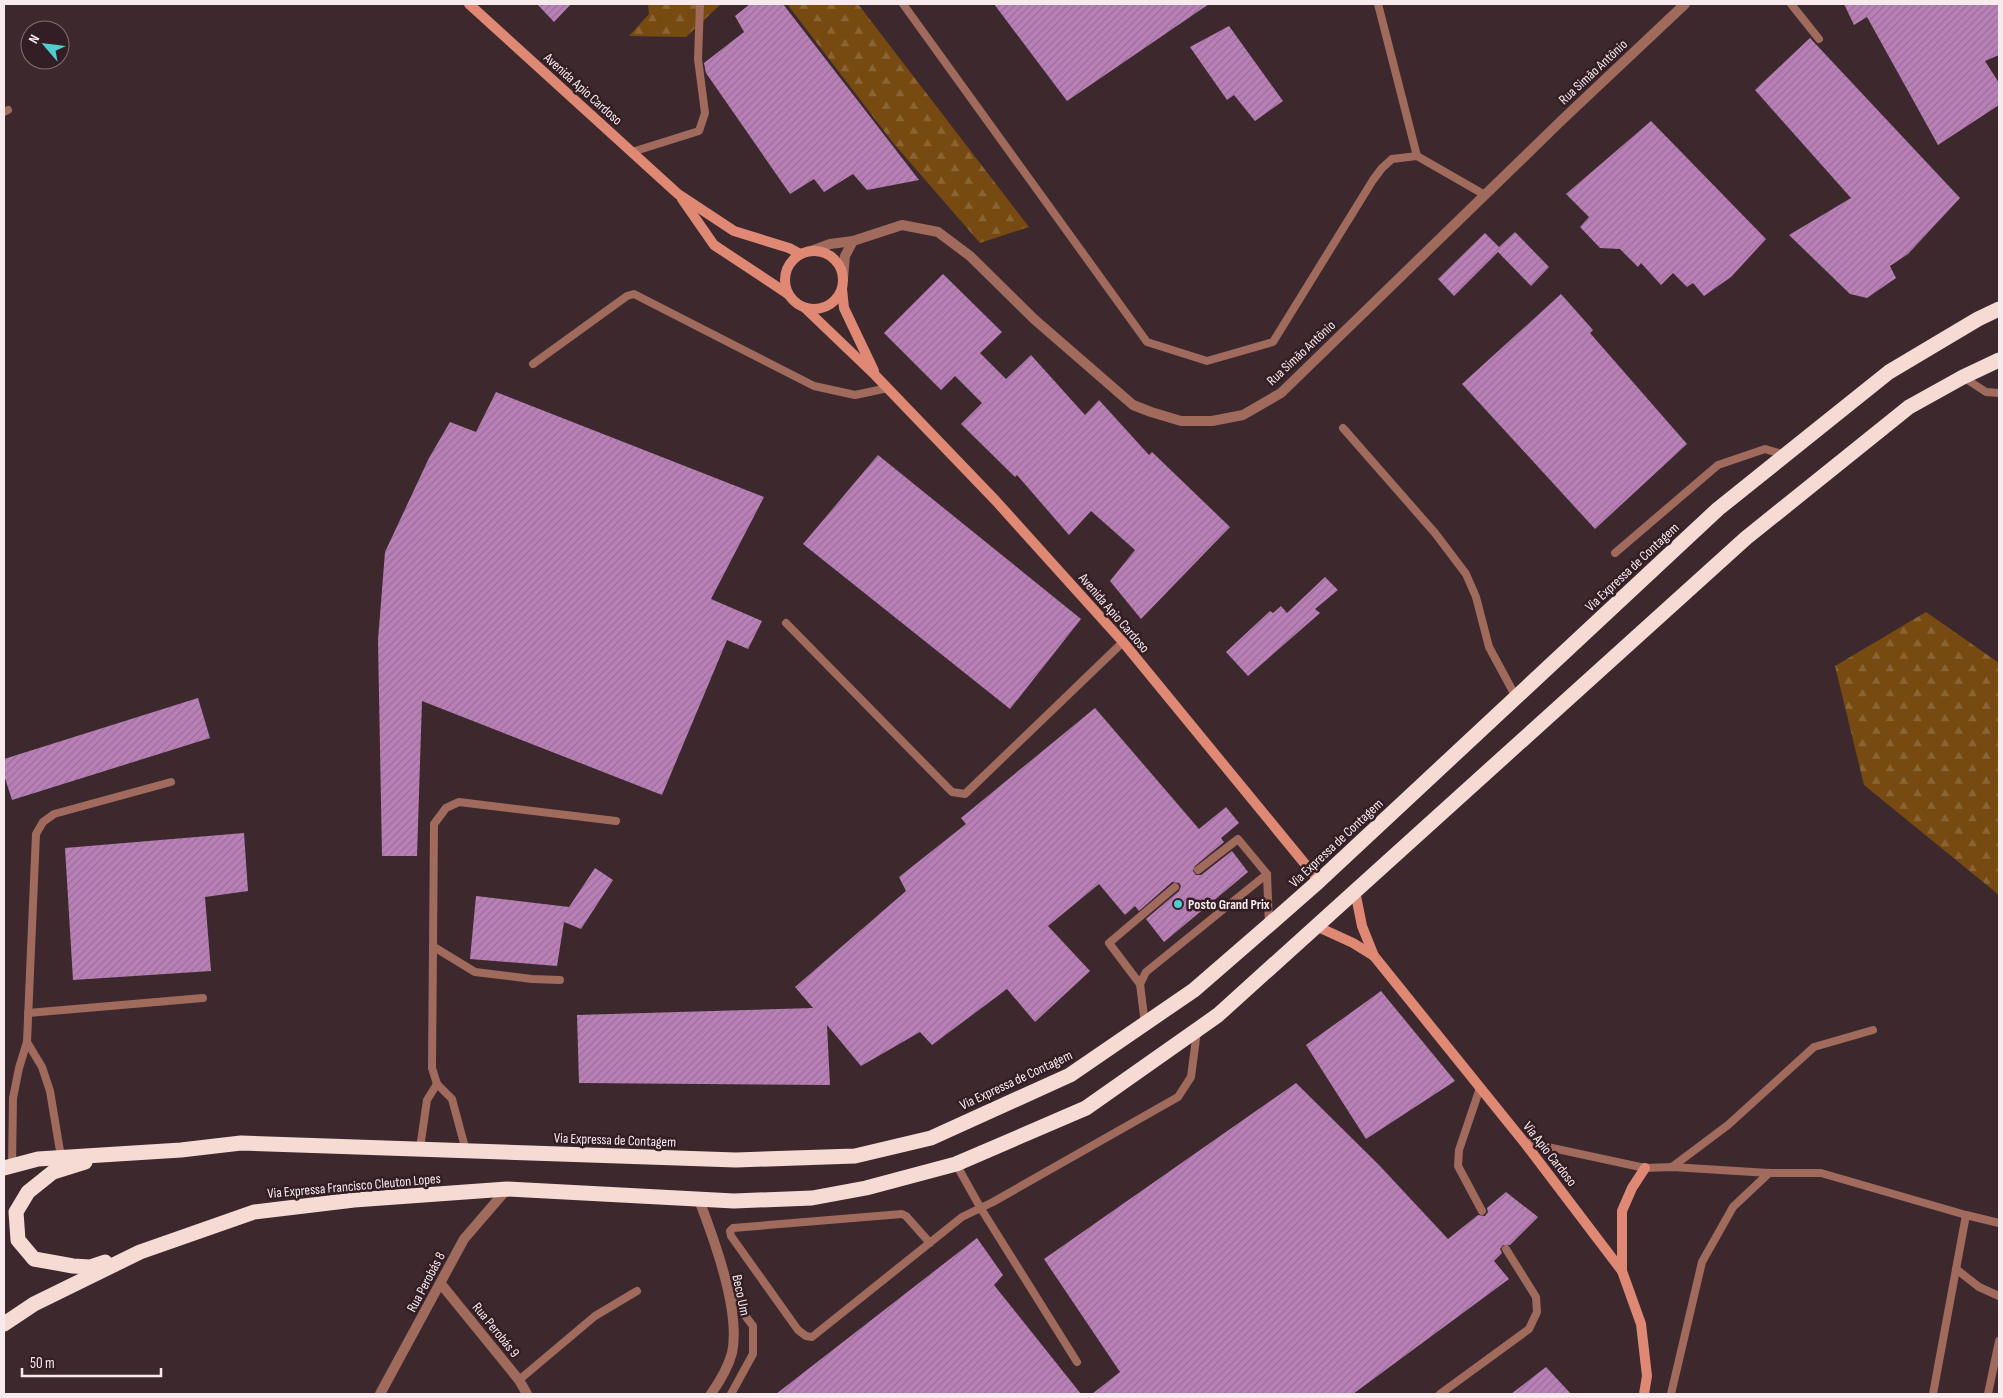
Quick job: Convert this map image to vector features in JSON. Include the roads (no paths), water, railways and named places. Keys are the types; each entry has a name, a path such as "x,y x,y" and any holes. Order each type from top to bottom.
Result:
{"highway":[{"name":"Via Expressa de Contagem","path":"466,1151 736,1160 855,1156 931,1138 1070,1075 1194,990 1269,925 1319,881 1718,509 1889,372 1978,319 1999,309"},
{"path":"699,1200 734,1201 812,1198 866,1188 956,1164 1086,1108 1218,1015 1746,538 1909,407 1963,377 1999,360"},
{"name":"Via Expressa Francisco Cleuton Lopes","path":"8,1167 38,1159 181,1150 241,1143 466,1151"},
{"path":"106,1155 53,1172 28,1192 16,1212 18,1240 34,1258 73,1266 90,1267 140,1252"},
{"name":"Via Expressa Francisco Cleuton Lopes","path":"4,1324 34,1304 140,1252 254,1212 354,1200 507,1189 699,1200"}],"street":[{"name":"Avenida Apio Cardoso","path":"469,4 678,194 734,231 790,248 800,254"},
{"name":"Rua Simão Antônio","path":"811,251 830,244 853,240 902,225 938,232 970,256 1034,319 1133,405 1181,421 1212,421 1243,415 1281,393 1685,4"},
{"name":"Avenida Apio Cardoso","path":"678,194 714,246 788,294"},
{"path":"843,278 840,266 832,258 822,252 811,251 800,254 791,261 784,283 788,294 795,303 805,308 816,310 827,306 836,299 842,289 843,278 845,256 853,240"},
{"name":"Avenida Apio Cardoso","path":"842,289 844,308 875,374"},
{"name":"Avenida Apio Cardoso","path":"805,308 875,374 996,501 1123,642 1319,881"},
{"name":"Via Apio Cardoso","path":"1355,891 1362,926 1374,956 1524,1142 1622,1271 1642,1324 1647,1376 1644,1394"},
{"name":"Via Apio Cardoso","path":"1316,926 1353,943 1374,956"},
{"path":"1622,1271 1622,1211 1632,1188 1645,1168"},
{"name":"Rua Perobás 8","path":"380,1394 464,1239 507,1189"},
{"name":"Beco Um","path":"699,1200 709,1226 728,1294 734,1332 732,1354 723,1377 711,1394"},
{"name":"Rua Perobás 9","path":"441,1284 518,1380 527,1394"}],"lane":[{"path":"632,152 699,131 705,113 698,59 700,4"},
{"path":"903,4 1146,342 1207,361 1273,342 1382,168 1392,159 1417,156 1485,195"},
{"path":"1378,4 1417,156"},
{"path":"1792,4 1819,39"},
{"path":"534,364 627,296 634,294 814,386 855,395 888,388"},
{"path":"1963,377 1986,392 1999,393"},
{"path":"1343,428 1435,533 1466,574 1476,598 1489,647 1516,697"},
{"path":"1616,553 1718,466 1765,450 1784,455"},
{"path":"786,624 952,792 965,794 1123,642"},
{"path":"8,1167 13,1098 18,1068 27,1042 36,834 43,822 54,814 170,782"},
{"path":"466,1151 452,1099 437,1084 432,1068 434,824 446,808 459,802 616,821"},
{"path":"1198,870 1238,839 1267,874 1269,925"},
{"path":"1140,984 1146,972 1267,874"},
{"path":"1145,1024 1140,984 1109,943 1175,887"},
{"path":"434,947 475,972 532,979 560,980"},
{"path":"28,1013 203,998"},
{"path":"930,1243 902,1214 733,1228 730,1231 731,1236 798,1330 806,1336 812,1336 962,1218 1178,1097 1191,1077 1197,1030"},
{"path":"1672,1167 1728,1125 1814,1047 1873,1030"},
{"path":"27,1042 42,1067 50,1091 61,1157"},
{"path":"420,1148 427,1100 437,1084"},
{"path":"1480,1088 1458,1150 1458,1166 1482,1212"},
{"path":"1524,1142 1645,1168 1672,1167 1768,1174 1821,1173 1999,1223"},
{"path":"956,1164 980,1207 1077,1362"},
{"path":"1670,1394 1702,1262 1733,1207 1768,1174"},
{"path":"1933,1394 1966,1215"},
{"path":"1440,1394 1530,1329 1537,1312 1536,1297 1506,1249"},
{"path":"1956,1270 1979,1287 1999,1296"},
{"path":"518,1380 595,1316 637,1291"},
{"path":"728,1294 753,1326 754,1354 731,1394"},
{"path":"1988,1394 1999,1341"}],"place":[{"name":"Posto Grand Prix","path":"1178,904"}]}
